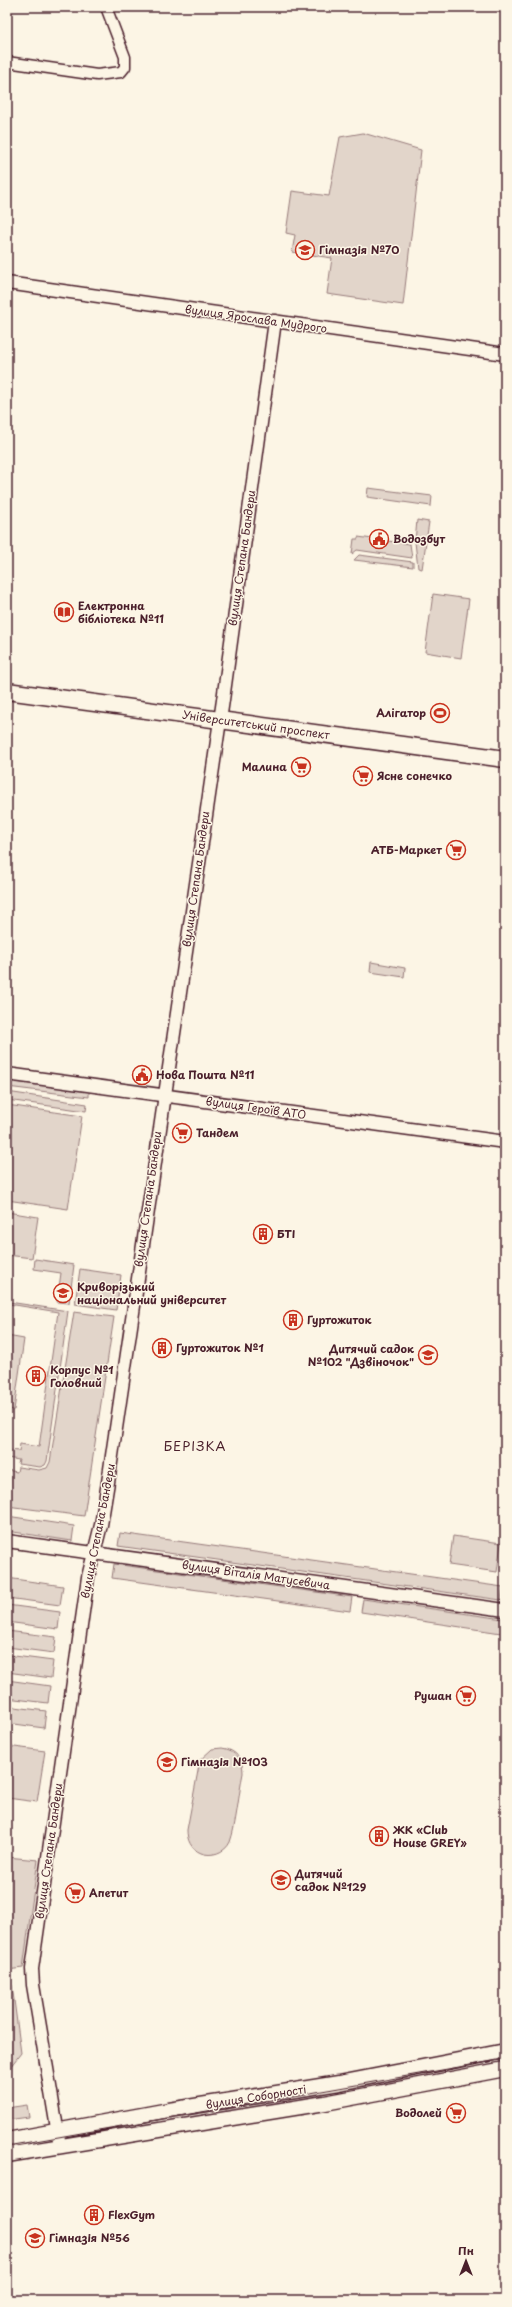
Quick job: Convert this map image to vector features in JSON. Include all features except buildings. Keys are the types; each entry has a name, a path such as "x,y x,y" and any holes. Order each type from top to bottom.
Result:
{"main road":[{"name":"Університетський проспект","path":"7,691 505,759"},
{"name":"вулиця Соборності","path":"7,2140 57,2132 169,2110 323,2086 505,2051"},
{"name":"вулиця Соборності","path":"7,2156 325,2103 505,2070"}],"street":[{"path":"7,62 97,75 120,72 125,67 125,57 106,7"},
{"name":"вулиця Ярослава Мудрого","path":"7,283 505,354"},
{"name":"вулиця Степана Бандери","path":"60,2146 33,1985 32,1969 88,1578 95,1552 108,1483 219,720 275,322"},
{"name":"вулиця Героїв АТО","path":"7,1074 505,1142"},
{"name":"вулиця Віталія Матусевича","path":"7,1540 505,1610"}],"shaded area":[{"path":"363,133 421,150 403,305 327,294 332,258 292,252 295,235 286,233 292,191 329,196 340,137"},
{"path":"368,488 432,496 431,506 367,497"},
{"path":"417,520 429,522 422,569 418,568 415,542"},
{"path":"358,537 410,544 412,558 357,550 352,554 354,539 358,539"},
{"path":"359,555 413,562 413,567 354,560"},
{"path":"433,594 469,599 461,658 425,652"},
{"path":"371,962 405,968 404,977 370,972"},
{"path":"7,1081 89,1091 89,1097 7,1087"},
{"path":"7,1092 87,1104 86,1111 7,1100"},
{"path":"7,1105 82,1116 68,1209 7,1200"},
{"path":"7,1212 38,1217 32,1258 7,1255"},
{"path":"35,1259 74,1265 69,1303 57,1302 61,1273 34,1269"},
{"path":"80,1269 121,1275 116,1310 75,1304"},
{"path":"9,1302 68,1311 47,1461 45,1465 40,1467 18,1464 19,1460 7,1458 7,1450 19,1451 20,1444 39,1447 58,1312 9,1304"},
{"path":"74,1312 114,1317 84,1516 7,1506 7,1470 17,1472 18,1467 39,1470 47,1468 50,1462"},
{"path":"7,1336 24,1339 14,1410 7,1409"},
{"path":"7,1516 74,1526 72,1541 7,1531"},
{"path":"120,1533 503,1587 501,1600 118,1546"},
{"path":"453,1536 501,1543 497,1572 449,1565"},
{"path":"114,1564 352,1597 350,1611 112,1578"},
{"path":"7,1578 63,1586 60,1605 7,1598"},
{"path":"363,1599 503,1619 501,1633 361,1612"},
{"path":"7,1605 60,1612 58,1629 7,1622"},
{"path":"7,1631 56,1637 54,1653 7,1647"},
{"path":"7,1655 53,1661 51,1678 7,1672"},
{"path":"7,1680 50,1686 48,1703 7,1698"},
{"path":"7,1706 46,1711 44,1728 7,1723"},
{"path":"7,1746 45,1751 37,1802 7,1798"},
{"path":"222,1748 235,1753 238,1756 242,1763 243,1773 236,1818 230,1842 225,1849 209,1855 201,1853 192,1847 187,1830 200,1760 212,1749"},
{"path":"7,1857 38,1860 23,1968 7,1970"},
{"path":"12,1985 21,2053 7,2071 7,1986"},
{"path":"27,2105 29,2117 7,2120 7,2108"}],"tram line":[{"path":"7,2146 505,2059"}],"place":[{"name":"Гімназія №70","path":"305,250"},
{"name":"Водозбут","path":"379,539"},
{"name":"Електронна бібліотека №11","path":"64,612"},
{"name":"Алігатор","path":"440,713"},
{"name":"Малина","path":"301,767"},
{"name":"Ясне сонечко","path":"363,776"},
{"name":"АТБ-Маркет","path":"456,850"},
{"name":"Нова Пошта №11","path":"142,1075"},
{"name":"Тандем","path":"182,1133"},
{"name":"БТІ","path":"263,1234"},
{"name":"Криворізький національний університет","path":"63,1293"},
{"name":"Гуртожиток","path":"293,1320"},
{"name":"Гуртожиток №1","path":"162,1348"},
{"name":"Дитячий садок №102 \"Дзвіночок\"","path":"428,1355"},
{"name":"Корпус №1 Головний","path":"36,1376"},
{"name":"Рушан","path":"466,1696"},
{"name":"Гімназія №103","path":"167,1762"},
{"name":"ЖК «Club House GREY»","path":"379,1836"},
{"name":"Дитячий садок №129","path":"281,1880"},
{"name":"Апетит","path":"75,1893"},
{"name":"Водолей","path":"456,2113"},
{"name":"FlexGym","path":"94,2215"},
{"name":"Гімназія №56","path":"35,2238"}],"district":[{"name":"БЕРІЗКА","path":"195,1446"}]}
